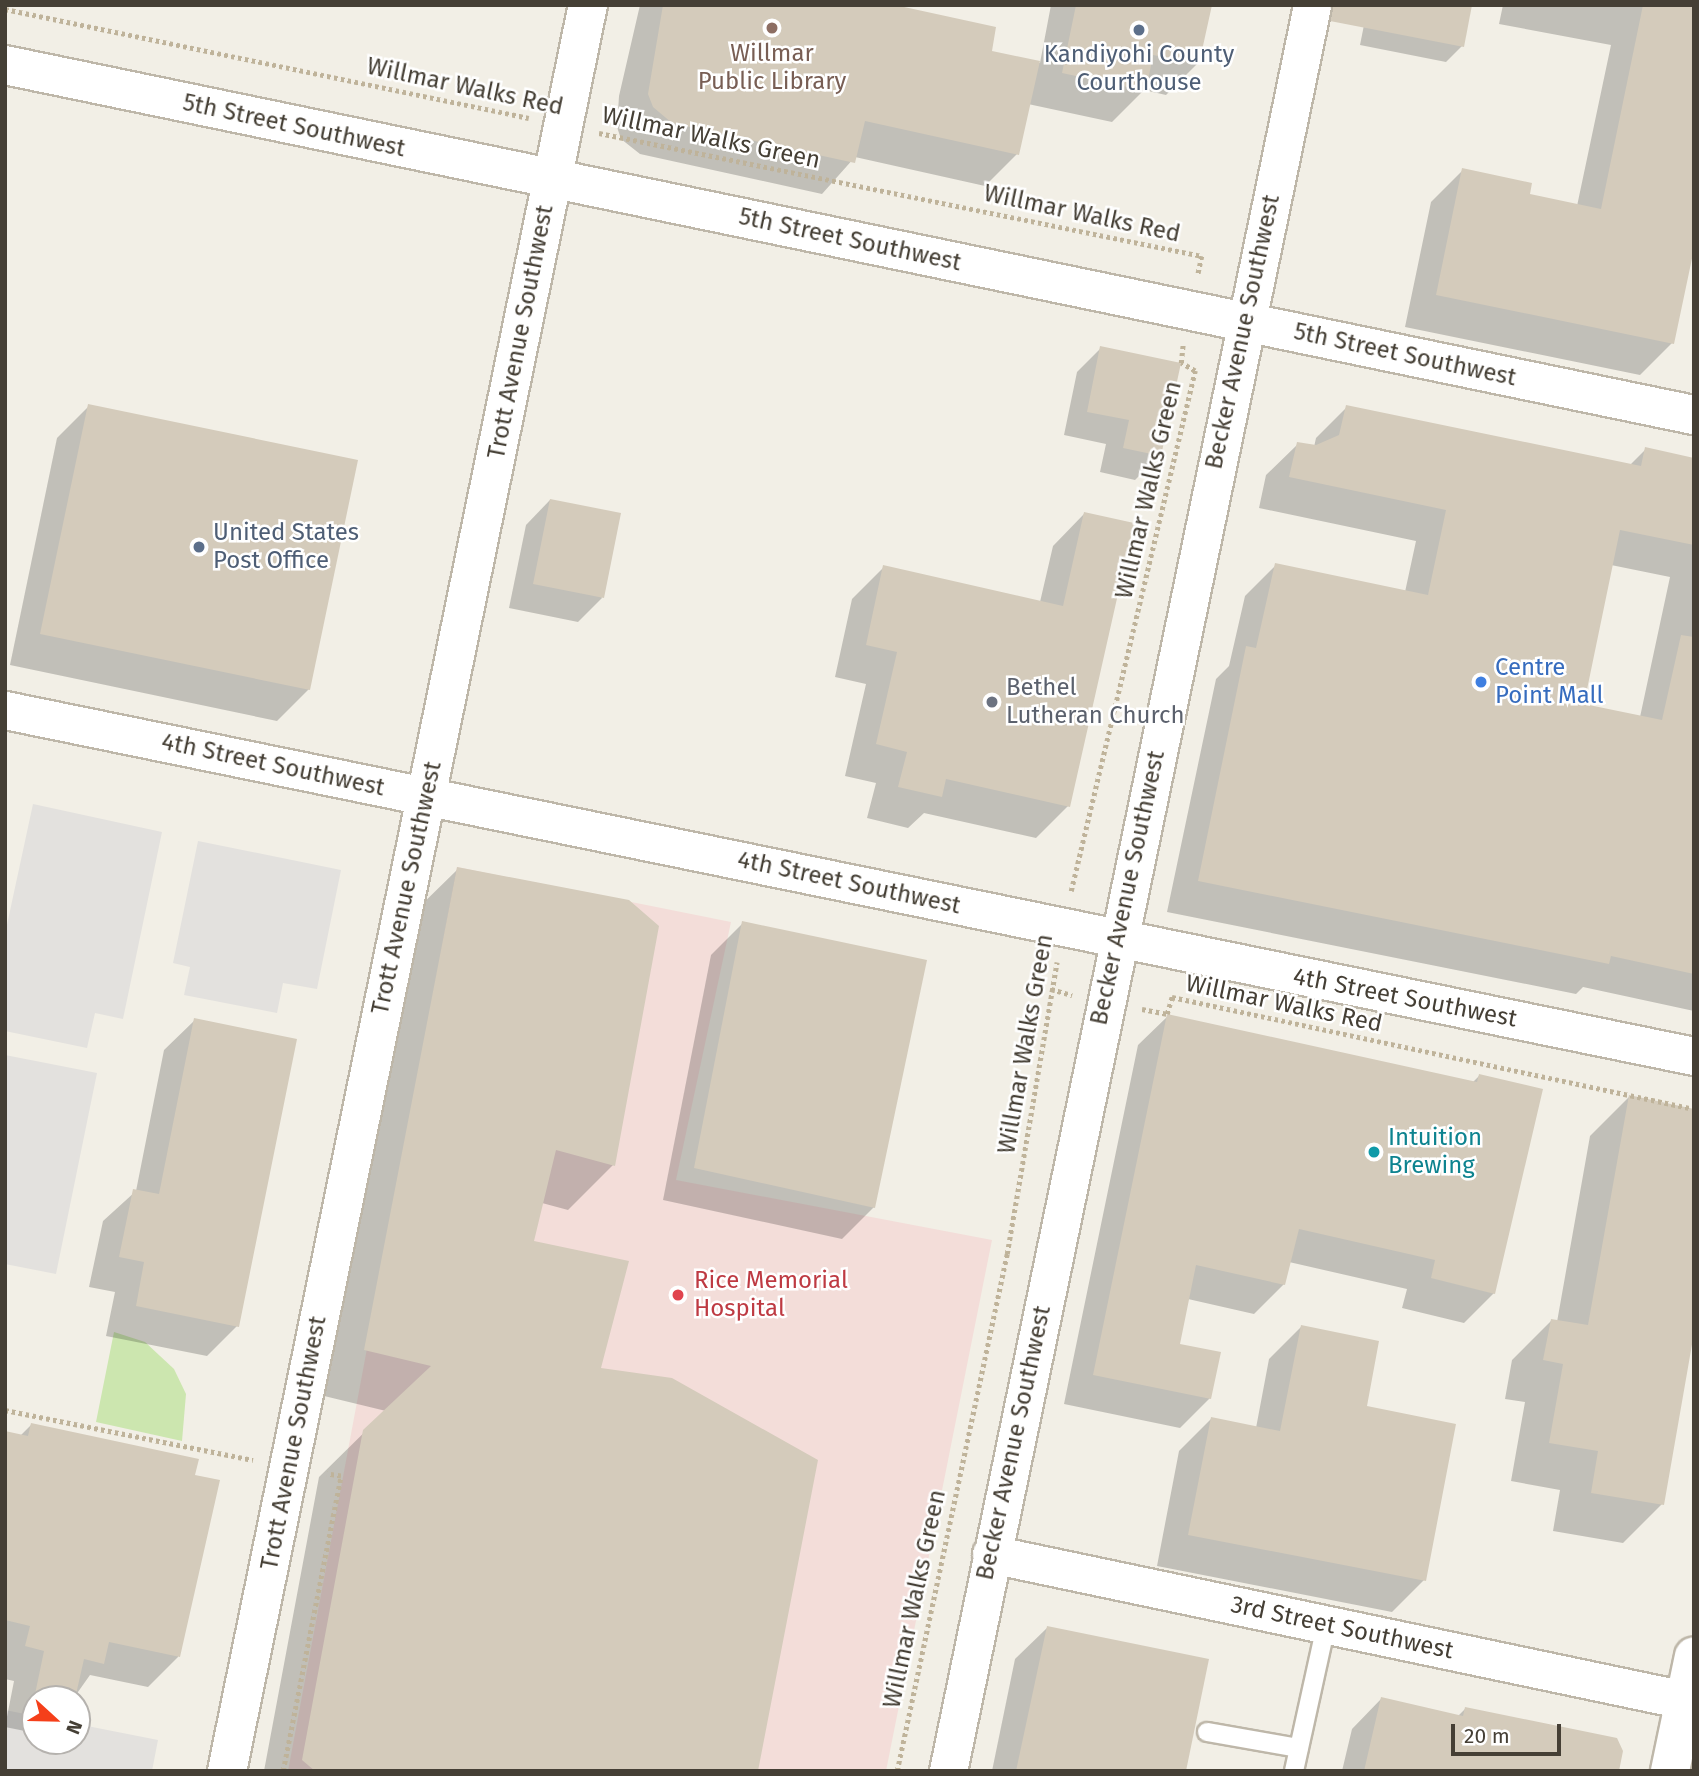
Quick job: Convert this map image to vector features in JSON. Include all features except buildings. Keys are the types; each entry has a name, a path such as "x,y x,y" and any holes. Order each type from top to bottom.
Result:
{"street":[{"name":"Trott Avenue Southwest","path":"227,1771 588,5"},
{"name":"Becker Avenue Southwest","path":"948,1771 1244,321 1312,5"},
{"name":"5th Street Southwest","path":"5,65 1694,415"},
{"name":"4th Street Southwest","path":"5,710 1694,1056"},
{"name":"3rd Street Southwest","path":"991,1554 1689,1701"},
{"path":"1670,1771 1689,1701 1694,1656"}],"lane":[{"path":"1294,1771 1326,1625"},
{"path":"1207,1732 1299,1748"}],"path":[{"path":"5,9 537,120"},
{"name":"Willmar Walks Green","path":"586,130 1202,256 1195,283"},
{"name":"Willmar Walks Green","path":"1070,902 1195,371 1181,363 1185,336"},
{"name":"Willmar Walks Green","path":"897,1771 1005,1265 1059,953"},
{"name":"Willmar Walks Red","path":"1051,990 1167,1014 1172,997 1694,1109"}],"shaded area":[{"path":"33,804 162,832 123,1019 95,1013 87,1048 5,1031 5,934"},
{"path":"198,841 341,870 317,989 283,983 277,1013 184,995 190,967 173,963"},
{"name":"Rice Memorial Hospital","path":"457,867 731,922 676,1180 992,1240 886,1771 288,1771"},
{"path":"5,1055 97,1073 56,1274 5,1264"},
{"path":"5,1710 21,1713 21,1755 91,1755 91,1727 158,1740 152,1771 5,1771"}],"green space":[{"path":"114,1332 145,1342 174,1369 186,1394 182,1441 96,1422"}],"place":[{"name":"Willmar Public Library","path":"772,28"},
{"name":"Kandiyohi County Courthouse","path":"1139,30"},
{"name":"United States Post Office","path":"199,547"},
{"name":"Centre Point Mall","path":"1481,682"},
{"name":"Bethel Lutheran Church","path":"992,702"},
{"name":"Intuition Brewing","path":"1374,1152"},
{"name":"Rice Memorial Hospital","path":"678,1295"}]}
